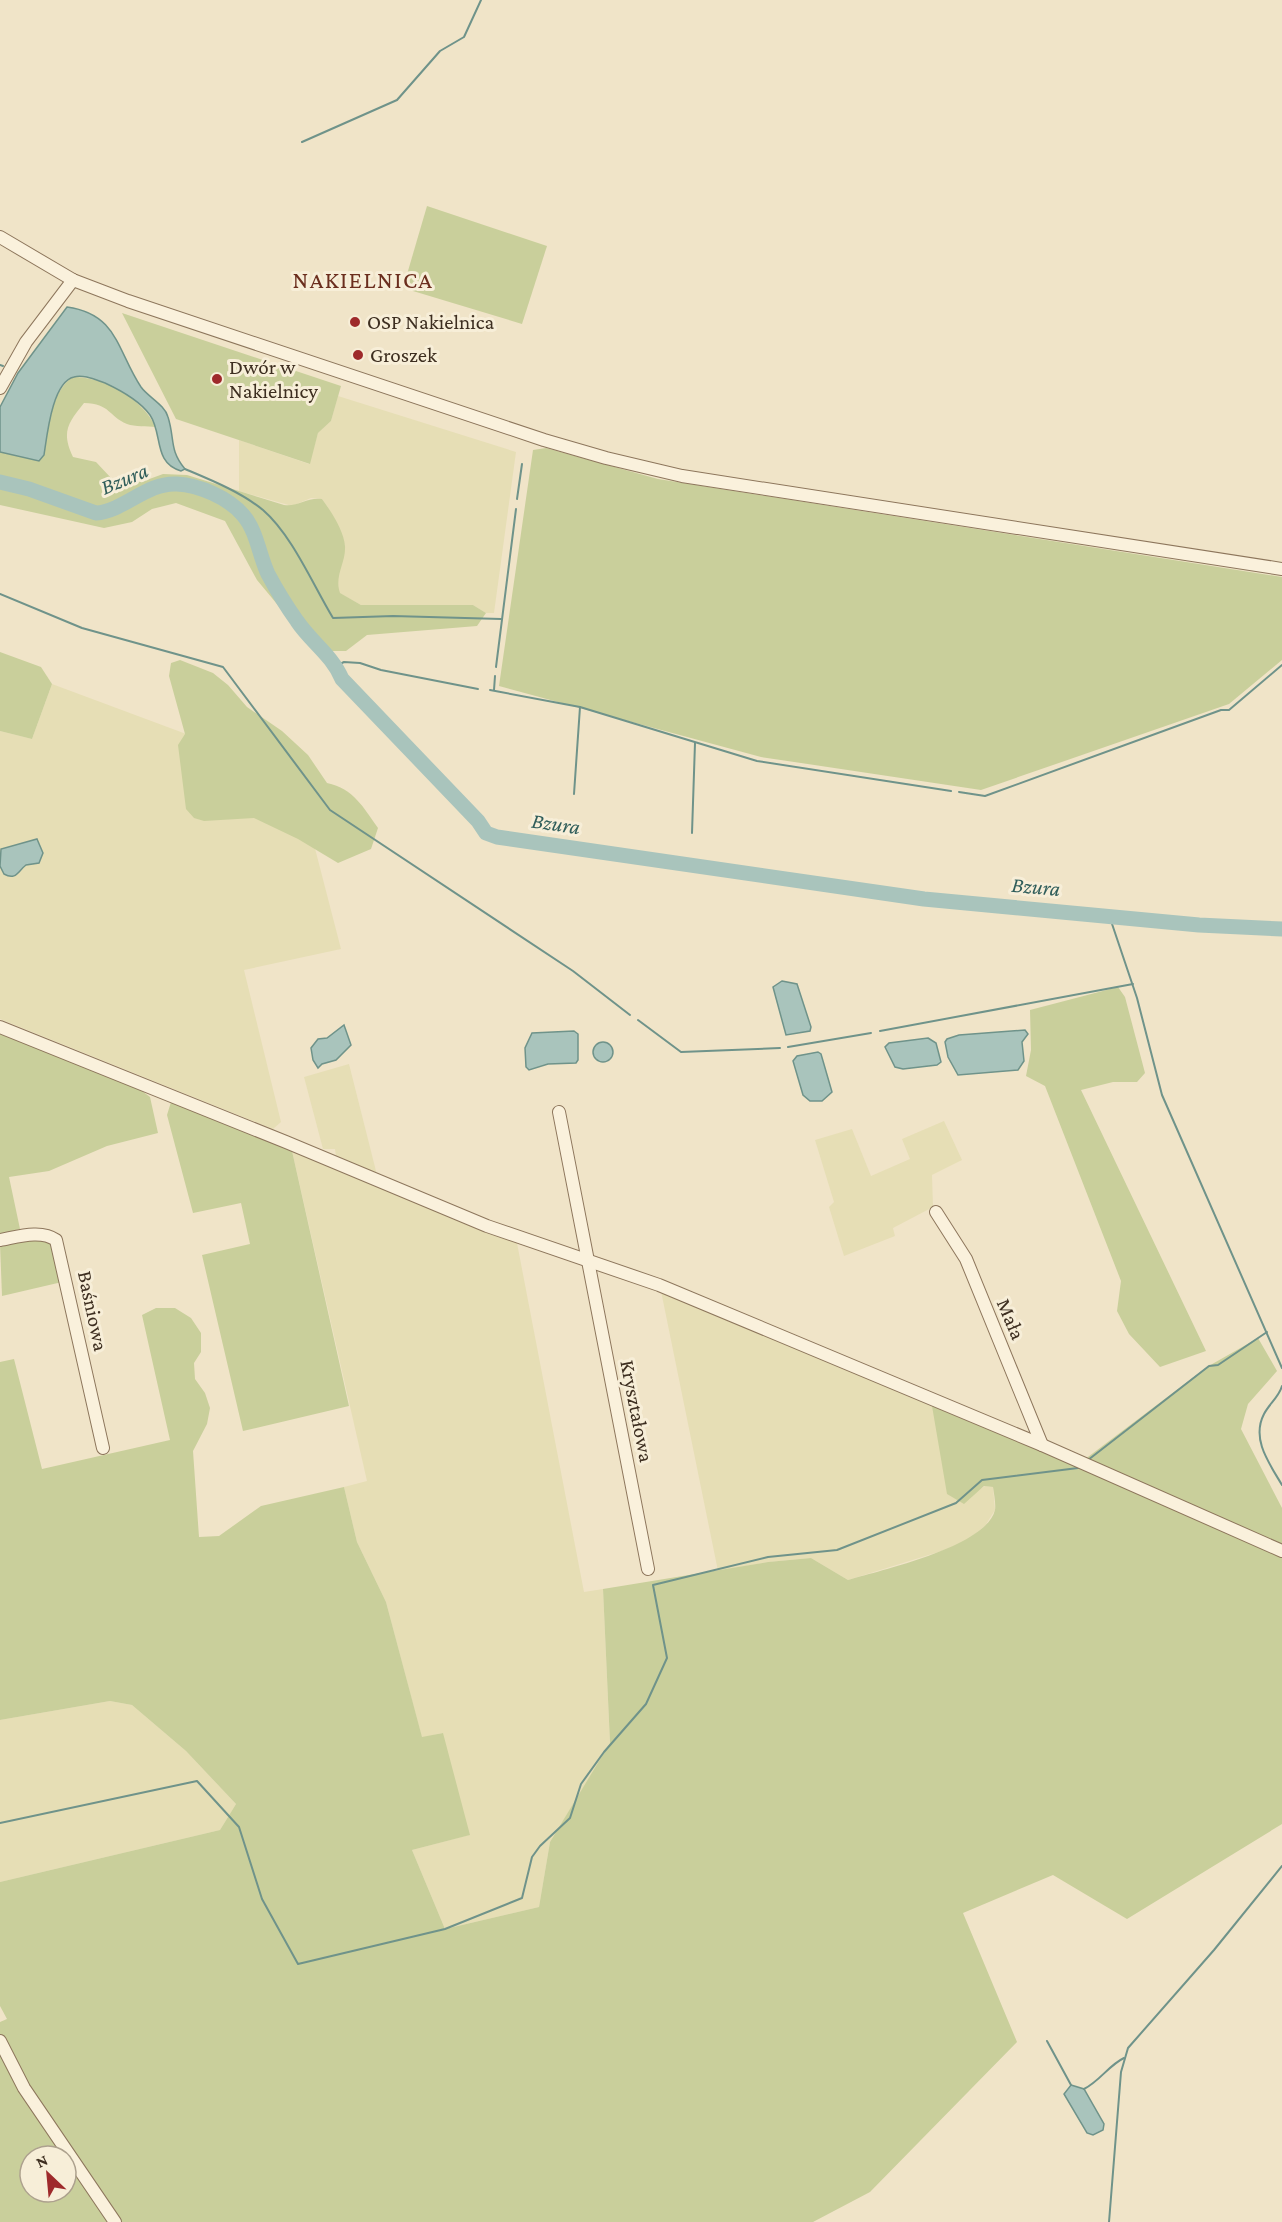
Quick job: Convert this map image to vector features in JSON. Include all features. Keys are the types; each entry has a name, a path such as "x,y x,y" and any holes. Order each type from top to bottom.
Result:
{"street":[{"path":"0,237 73,280 327,369 544,440 645,468 1282,569"},
{"path":"0,388 33,332 73,280"},
{"path":"0,1027 266,1133 487,1226 659,1285 1042,1445 1282,1551"},
{"name":"Kryształowa","path":"560,1112 648,1569"},
{"name":"Mała","path":"936,1212 966,1258 1042,1445"},
{"name":"Baśniowa","path":"0,1240 50,1235 56,1240 103,1448"},
{"path":"0,2041 24,2088 115,2222"}],"shaded area":[{"path":"338,396 516,452 494,613 486,613 473,605 361,605 339,593 336,582 345,546 329,509 322,499 311,498 292,506 239,491 239,440 309,464 318,433 331,421"},
{"path":"52,684 296,775 341,949 244,970 281,1122 273,1129 0,1019 0,731 32,739"},
{"path":"349,1064 377,1175 336,1157 335,1149 323,1149 304,1077"},
{"path":"944,1121 962,1160 932,1175 933,1207 893,1228 895,1236 844,1256 829,1207 834,1202 815,1140 852,1129 871,1176 910,1159 902,1139"},
{"path":"292,1151 517,1243 584,1592 603,1589 610,1745 550,1842 539,1907 445,1929 412,1850 469,1835 442,1733 422,1738 386,1602 357,1542 344,1487 367,1481"},
{"path":"661,1291 932,1406 976,1492 985,1486 993,1487 995,1510 985,1526 961,1545 848,1580 811,1558 768,1562 718,1571"},
{"path":"110,1701 132,1705 186,1751 236,1804 220,1830 0,1882 0,1720"}],"green space":[{"path":"427,206 547,246 522,324 403,288"},
{"path":"122,313 341,386 331,421 318,433 310,464 176,419"},
{"path":"73,377 98,381 121,391 141,407 156,427 127,424 104,408 84,403 68,428 67,441 73,457 96,462 112,479 122,484 144,481 163,474 187,475 284,505 322,499 336,521 344,540 345,552 338,581 340,593 361,605 473,605 486,613 477,626 367,635 346,651 316,651 257,580 225,521 176,503 152,509 132,522 104,528 0,505 0,452 39,461 54,403 59,392"},
{"path":"546,448 658,479 1282,577 1282,660 1229,704 981,790 761,757 499,686 533,450"},
{"path":"0,652 41,667 52,684 32,739 0,731"},
{"path":"180,660 213,673 228,685 247,707 282,731 308,755 327,783 351,794 378,828 371,849 338,863 298,839 254,818 204,821 194,818 186,809 178,745 185,734 169,676 171,663"},
{"path":"1118,987 1125,997 1145,1073 1137,1082 1113,1082 1081,1090 1206,1351 1160,1367 1129,1334 1117,1311 1121,1281 1045,1086 1026,1076 1031,1050 1030,1010"},
{"path":"0,1034 138,1088 150,1097 158,1133 107,1146 49,1171 9,1177 20,1229 0,1234"},
{"path":"171,1102 292,1151 349,1406 243,1431 202,1255 250,1244 241,1203 193,1213 167,1115"},
{"path":"37,1238 52,1244 62,1282 2,1296 0,1244"},
{"path":"156,1308 175,1308 191,1318 201,1333 201,1352 194,1363 195,1379 205,1393 210,1408 207,1424 193,1451 199,1537 219,1536 261,1506 344,1487 357,1542 386,1602 422,1737 443,1733 470,1835 412,1850 445,1929 539,1907 550,1842 610,1743 603,1589 768,1562 811,1558 848,1580 930,1555 973,1535 987,1523 995,1510 993,1487 984,1486 964,1504 947,1494 932,1406 1076,1466 1207,1367 1258,1338 1277,1371 1248,1404 1241,1429 1282,1508 1282,1824 1127,1919 1053,1875 963,1913 1017,2042 870,2192 813,2222 0,2222 0,2022 7,2019 0,2006 0,1882 220,1830 236,1804 186,1751 132,1705 110,1701 0,1720 0,1362 14,1359 42,1469 170,1440 142,1315"}],"water":[{"path":"67,307 97,317 114,336 141,387 166,413 174,450 185,469 181,471 166,462 154,423 141,405 105,383 81,376 67,381 60,389 49,423 44,455 39,461 0,452 0,407 18,373"},
{"path":"37,839 43,853 39,863 26,865 14,876 4,874 0,866 1,849"},
{"path":"782,981 797,984 811,1027 810,1031 786,1035 773,987"},
{"path":"344,1025 351,1045 336,1060 322,1064 318,1068 313,1060 311,1048 318,1039 327,1038"},
{"path":"1025,1030 1028,1034 1022,1042 1024,1061 1018,1070 958,1075 948,1057 945,1042 947,1039 959,1035"},
{"path":"574,1031 578,1034 576,1063 548,1064 529,1070 526,1067 525,1048 532,1033"},
{"path":"928,1038 936,1043 941,1062 937,1065 903,1069 895,1067 885,1047 889,1043"},
{"path":"603,1042 610,1045 613,1052 610,1059 603,1062 596,1059 593,1052 596,1045"},
{"path":"818,1052 821,1054 832,1092 822,1101 810,1101 803,1095 793,1061 797,1056"},
{"path":"1071,2085 1084,2089 1104,2124 1103,2130 1093,2135 1087,2133 1064,2094"}],"waterway":[{"path":"302,142 397,100 440,51 464,37 481,0"},
{"path":"517,499 522,464"},
{"path":"185,469 226,487 263,510 274,520 293,546 333,618 393,616 501,619"},
{"name":"Bzura","path":"0,482 29,489 96,513 116,507 156,487 177,484 195,487 230,503 248,521 268,574 286,604 303,629 333,663 342,679 478,821 486,833 497,837 924,899 1199,925 1282,929"},
{"path":"496,667 516,509"},
{"path":"0,594 82,628 223,667 330,810 573,971 630,1015"},
{"path":"336,666 344,662 360,663 381,670 478,689"},
{"path":"959,792 985,796 1221,710 1229,710 1282,665"},
{"path":"494,690 495,676"},
{"path":"490,690 580,707 757,761 951,791"},
{"path":"574,794 580,707"},
{"path":"692,833 695,743"},
{"path":"1109,915 1137,998 1162,1095 1282,1368"},
{"path":"880,1031 1133,984"},
{"path":"638,1020 681,1052 780,1048"},
{"path":"788,1047 871,1033"},
{"path":"1088,1460 1209,1366 1218,1365 1267,1332"},
{"path":"1282,1386 1279,1394 1264,1414 1260,1433 1263,1451 1282,1485"},
{"path":"0,1823 197,1781 239,1827 262,1899 298,1964 445,1929 522,1898 532,1857 540,1846 570,1818 581,1784 604,1752 646,1704 667,1658 653,1585 768,1557 837,1550 956,1503 982,1480 1078,1468"},
{"path":"1109,2222 1121,2072 1128,2048 1214,1950 1282,1866"},
{"path":"1047,2041 1071,2085"},
{"path":"1084,2089 1124,2058"}],"place":[{"name":"OSP Nakielnica","path":"355,322"},
{"name":"Groszek","path":"358,355"},
{"name":"Dwór w Nakielnicy","path":"217,379"}],"district":[{"name":"NAKIELNICA","path":"363,280"}]}
